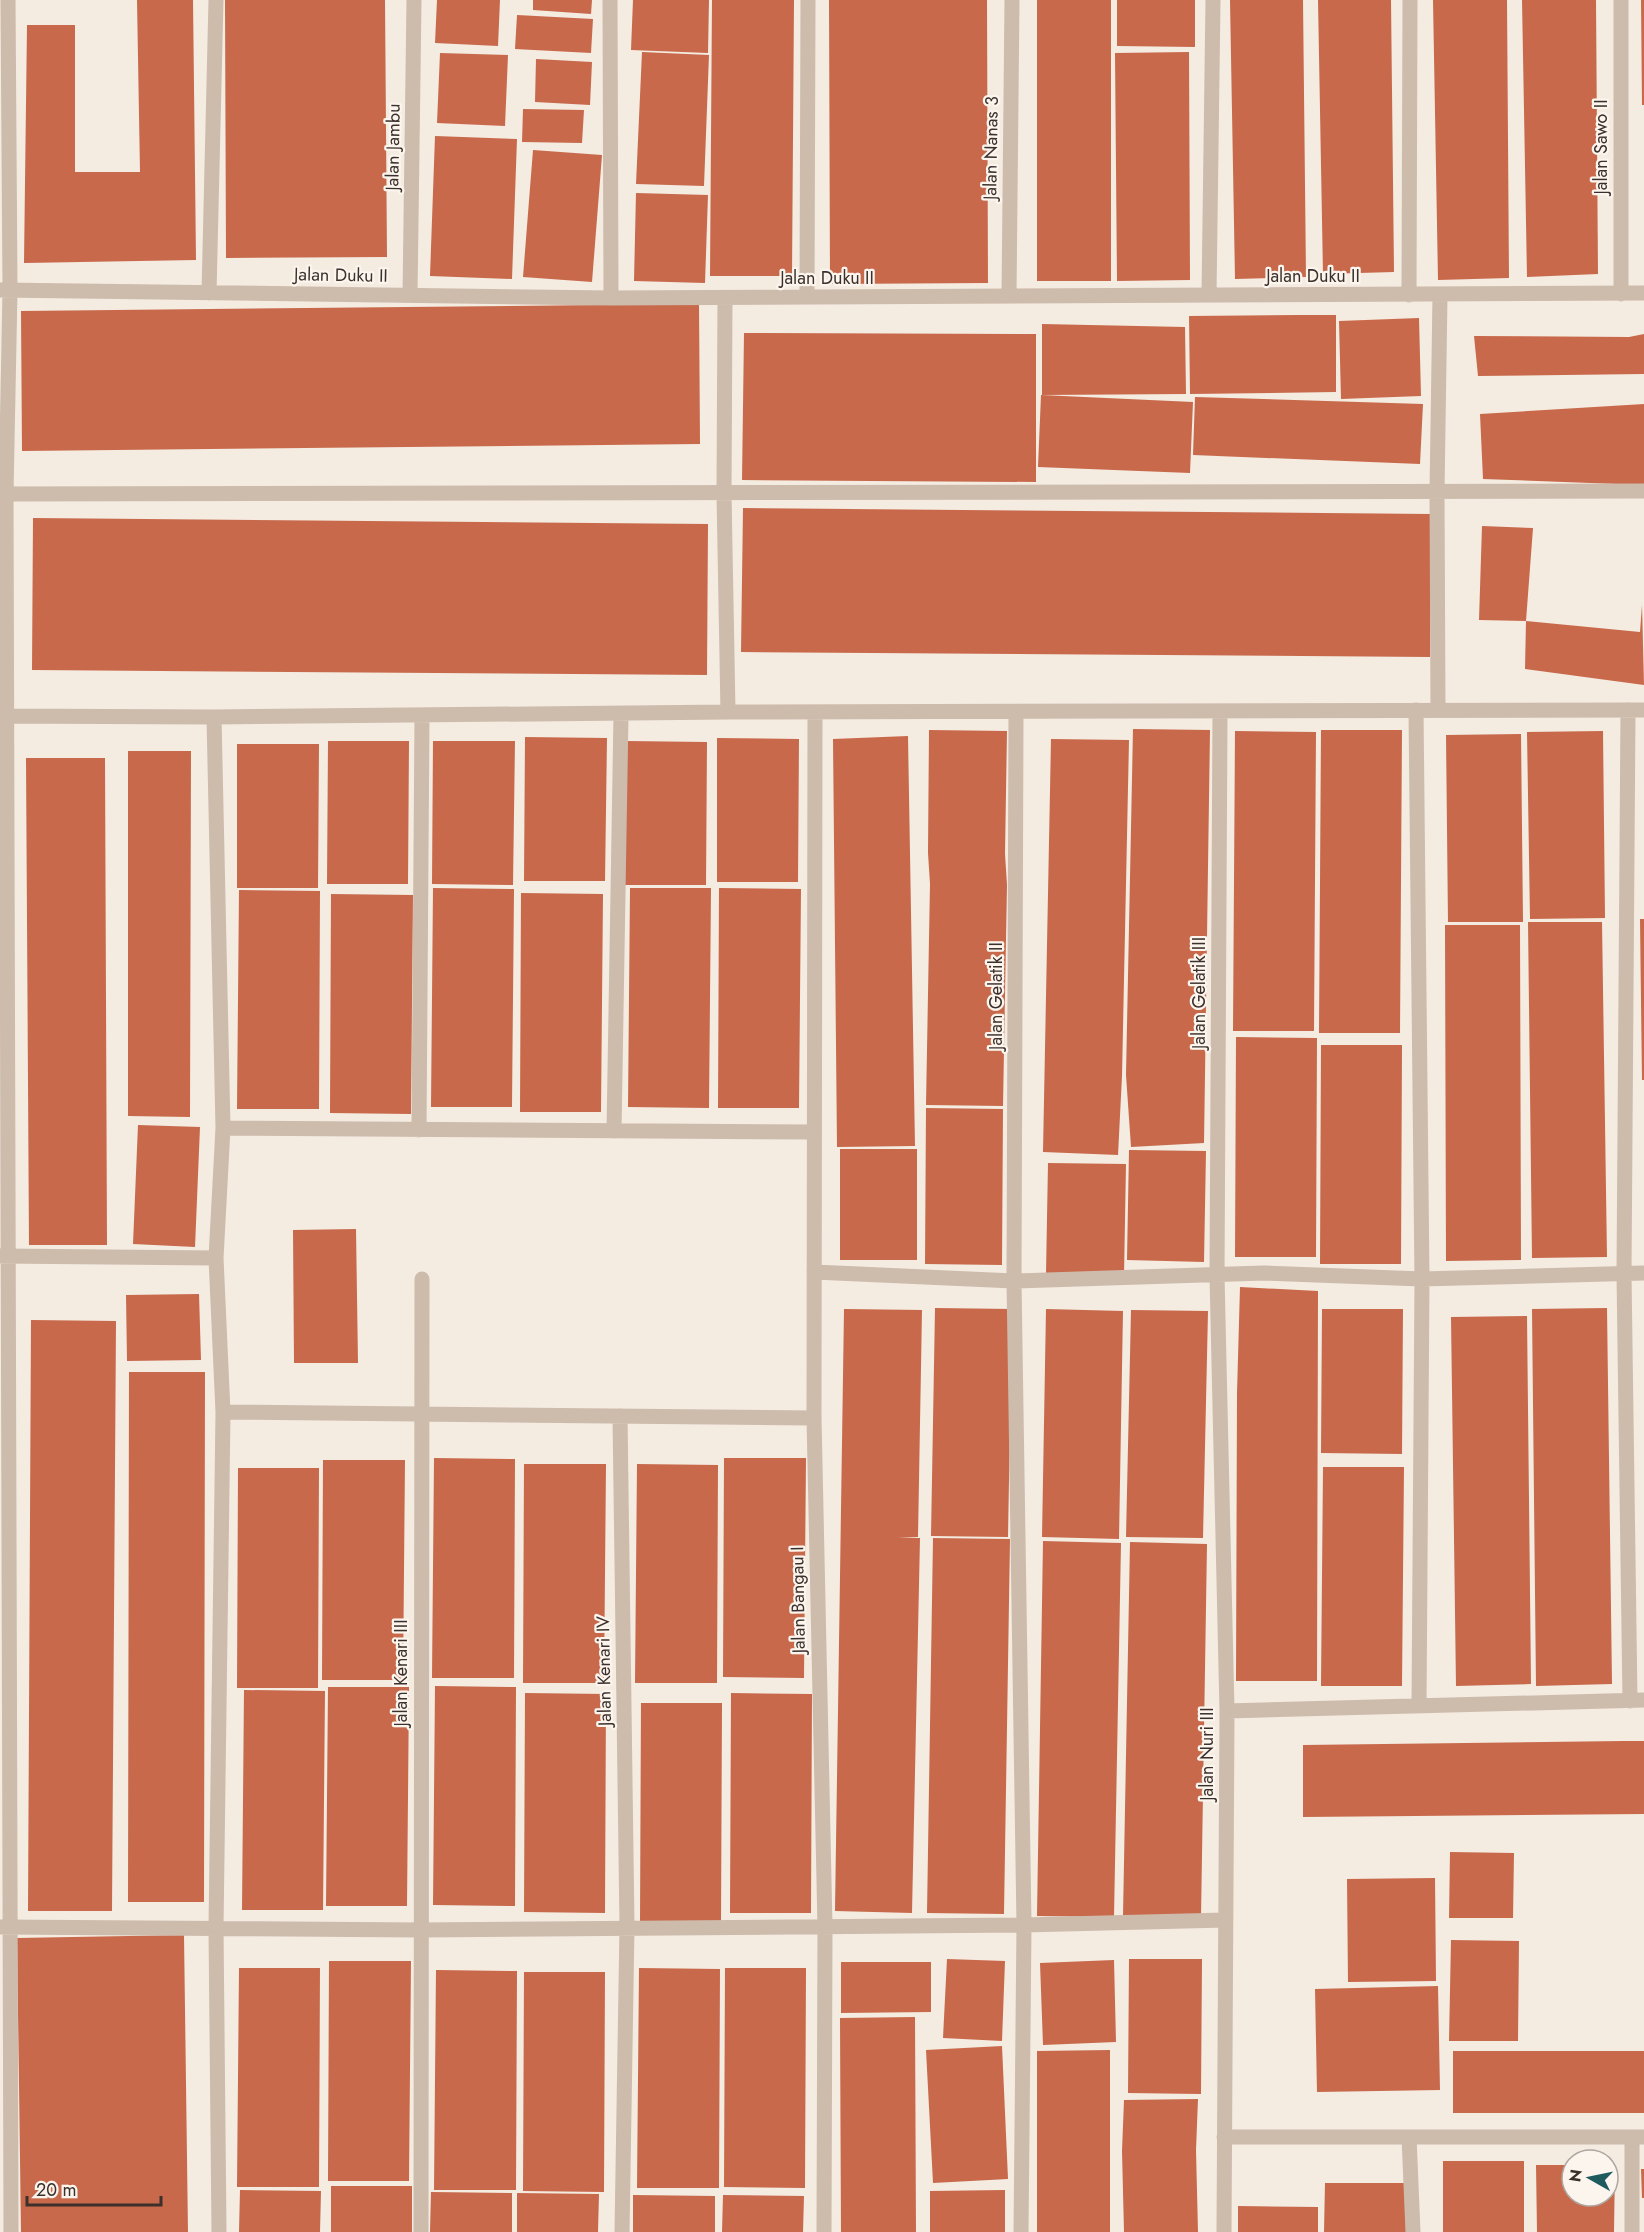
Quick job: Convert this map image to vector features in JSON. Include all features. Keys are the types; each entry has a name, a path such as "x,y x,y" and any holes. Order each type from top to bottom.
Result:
{"street":[{"path":"8,0 3,494 4,1927 11,2232"},
{"path":"209,293 216,0"},
{"name":"Jalan Jambu","path":"410,296 414,0"},
{"path":"610,0 611,298"},
{"path":"807,297 808,0"},
{"name":"Jalan Nanas 3","path":"1009,297 1012,0"},
{"path":"1209,295 1213,0"},
{"path":"1409,295 1410,0"},
{"name":"Jalan Sawo II","path":"1621,0 1621,294"},
{"name":"Jalan Duku II","path":"5,290 611,298 1644,293"},
{"path":"1438,710 1437,492 1440,295"},
{"path":"725,298 724,494 728,711"},
{"path":"3,494 1644,491"},
{"path":"1416,710 1422,1279 1419,1705"},
{"path":"4,716 621,715 728,711 815,713 1636,710 1624,1274 1637,1701 1227,1711"},
{"name":"Jalan Gelatik III","path":"1217,1275 1220,711"},
{"name":"Jalan Gelatik II","path":"1016,712 1014,1281 1024,1925 1021,2232"},
{"name":"Jalan Bangau I","path":"815,713 814,1418 825,1927 824,2232"},
{"path":"614,1131 621,715"},
{"path":"419,1130 422,716"},
{"path":"214,717 223,1128 216,1258 223,1412 216,1928 219,2232"},
{"path":"223,1128 814,1132"},
{"path":"5,1256 216,1258"},
{"path":"814,1272 1014,1281 1217,1275 1313,1274 1422,1279 1644,1273"},
{"name":"Jalan Nuri III","path":"1217,1275 1227,1711 1224,2232"},
{"name":"Jalan Kenari III","path":"421,2232 420,1416 422,1279"},
{"path":"223,1412 420,1416 814,1418"},
{"name":"Jalan Kenari IV","path":"620,1416 627,1926 621,2232"},
{"path":"4,1927 420,1930 627,1926 1024,1925 1225,1920"},
{"path":"1409,2136 1413,2232"},
{"path":"1224,2137 1638,2137 1632,2232"}],"building":[{"path":"137,0 193,0 196,260 24,263 27,25 75,25 75,172 140,172"},
{"path":"225,0 385,0 387,257 226,258"},
{"path":"437,0 500,0 498,46 435,43"},
{"path":"533,0 592,0 591,14 533,10"},
{"path":"633,0 709,0 708,53 631,50"},
{"path":"712,0 794,0 792,276 710,276"},
{"path":"829,0 987,0 988,283 830,284"},
{"path":"1037,0 1111,0 1111,281 1037,281"},
{"path":"1117,0 1195,0 1195,47 1117,46"},
{"path":"1230,0 1303,0 1306,277 1235,279"},
{"path":"1318,0 1391,0 1394,272 1323,274"},
{"path":"1433,0 1507,0 1509,278 1438,280"},
{"path":"1522,0 1596,0 1598,274 1527,277"},
{"path":"1641,0 1644,0 1644,105 1642,105"},
{"path":"517,15 593,19 591,53 515,49"},
{"path":"642,52 709,55 704,186 636,184"},
{"path":"1189,52 1190,280 1117,281 1115,53"},
{"path":"440,53 508,55 505,126 437,123"},
{"path":"536,59 592,62 590,105 535,102"},
{"path":"523,109 584,110 582,143 522,142"},
{"path":"435,136 517,139 512,279 430,276"},
{"path":"533,150 602,155 592,282 523,277"},
{"path":"636,193 708,195 705,283 634,281"},
{"path":"699,304 700,444 22,451 21,311"},
{"path":"1336,315 1336,392 1190,394 1189,316"},
{"path":"1419,318 1421,396 1341,399 1339,321"},
{"path":"1042,324 1185,327 1186,394 1042,395"},
{"path":"744,333 1036,334 1036,482 742,480"},
{"path":"1644,334 1644,374 1478,376 1474,336 1629,337"},
{"path":"1041,395 1193,402 1190,473 1038,467"},
{"path":"1195,397 1423,404 1420,464 1193,455"},
{"path":"1644,404 1644,485 1483,479 1480,414"},
{"path":"743,508 1431,514 1430,657 741,652"},
{"path":"33,518 708,524 707,675 32,670"},
{"path":"1482,526 1533,528 1526,621 1479,620"},
{"path":"1642,605 1644,685 1525,669 1526,621 1640,632"},
{"path":"1133,729 1210,730 1204,1143 1131,1147 1126,1075"},
{"path":"929,730 1007,731 1003,1106 926,1105 930,884"},
{"path":"1321,730 1402,730 1400,1033 1319,1033"},
{"path":"1235,731 1316,732 1314,1031 1233,1031"},
{"path":"1603,731 1605,918 1530,919 1527,732"},
{"path":"1521,734 1523,922 1448,922 1446,735"},
{"path":"908,736 915,1146 837,1147 833,739"},
{"path":"525,737 607,738 605,881 524,881"},
{"path":"717,738 799,739 798,882 717,882"},
{"path":"1051,739 1129,740 1122,1076 1118,1155 1043,1152"},
{"path":"328,741 409,741 408,884 327,884"},
{"path":"433,741 515,741 513,885 432,884"},
{"path":"626,741 707,742 706,885 625,885"},
{"path":"237,744 319,744 318,888 237,888"},
{"path":"128,751 191,751 190,1117 128,1116"},
{"path":"26,758 105,758 107,1245 29,1245"},
{"path":"433,888 514,889 512,1107 431,1107"},
{"path":"630,888 711,888 709,1108 628,1107"},
{"path":"719,888 801,889 799,1108 718,1108"},
{"path":"239,890 320,891 319,1109 237,1109"},
{"path":"521,893 603,894 601,1112 520,1112"},
{"path":"331,894 413,895 411,1114 330,1113"},
{"path":"1640,919 1644,919 1644,1080 1642,1080"},
{"path":"1528,922 1602,922 1607,1257 1532,1258"},
{"path":"1445,925 1520,925 1521,1260 1446,1261"},
{"path":"1236,1037 1317,1038 1316,1257 1235,1257"},
{"path":"1321,1045 1402,1045 1401,1264 1320,1264"},
{"path":"926,1108 1003,1109 1002,1265 925,1264"},
{"path":"138,1125 200,1127 195,1247 133,1244"},
{"path":"840,1149 917,1149 917,1260 840,1260"},
{"path":"1129,1150 1206,1151 1204,1262 1127,1260"},
{"path":"1048,1163 1126,1164 1124,1276 1046,1274"},
{"path":"356,1229 358,1363 294,1363 293,1230"},
{"path":"1240,1287 1318,1291 1317,1681 1236,1681 1237,1393"},
{"path":"199,1294 201,1360 127,1361 126,1295"},
{"path":"935,1308 1012,1309 1008,1537 931,1536"},
{"path":"1607,1308 1612,1684 1536,1686 1532,1309"},
{"path":"844,1309 922,1310 918,1537 898,1538 920,1538 912,1913 835,1911"},
{"path":"1046,1309 1123,1311 1119,1539 1042,1537"},
{"path":"1322,1309 1403,1309 1402,1454 1321,1453"},
{"path":"1131,1310 1208,1311 1203,1538 1126,1537"},
{"path":"1527,1316 1531,1684 1456,1686 1451,1317"},
{"path":"31,1320 116,1321 112,1911 28,1911"},
{"path":"129,1372 205,1372 204,1902 128,1902"},
{"path":"434,1458 515,1459 514,1678 432,1678"},
{"path":"724,1458 806,1458 804,1678 723,1677"},
{"path":"323,1460 405,1460 403,1680 322,1680"},
{"path":"524,1464 606,1464 604,1683 523,1683"},
{"path":"637,1464 718,1465 717,1683 635,1683"},
{"path":"1323,1467 1404,1467 1402,1686 1321,1686"},
{"path":"238,1468 319,1468 318,1688 237,1688"},
{"path":"933,1538 1010,1539 1004,1914 927,1913"},
{"path":"1043,1541 1121,1543 1114,1917 1037,1916"},
{"path":"1130,1542 1207,1544 1201,1917 1123,1916"},
{"path":"435,1686 516,1687 515,1906 433,1905"},
{"path":"328,1687 409,1687 407,1906 326,1906"},
{"path":"244,1690 325,1691 323,1910 242,1910"},
{"path":"525,1693 606,1694 605,1913 524,1912"},
{"path":"731,1693 812,1694 811,1913 730,1913"},
{"path":"641,1703 722,1703 721,1923 640,1922"},
{"path":"1644,1741 1644,1814 1303,1817 1303,1745"},
{"path":"1450,1852 1514,1853 1513,1918 1449,1918"},
{"path":"1435,1878 1436,1981 1348,1982 1347,1879"},
{"path":"184,1935 188,2232 21,2232 17,1938"},
{"path":"1451,1940 1519,1941 1518,2041 1449,2041"},
{"path":"947,1959 1005,1961 1002,2041 943,2038"},
{"path":"1129,1959 1202,1959 1201,2094 1128,2093"},
{"path":"1114,1960 1116,2042 1043,2045 1040,1963"},
{"path":"329,1961 411,1961 409,2181 328,2181"},
{"path":"841,1962 931,1962 931,2012 841,2013"},
{"path":"239,1968 320,1968 319,2187 237,2187"},
{"path":"639,1968 720,1969 719,2188 637,2188"},
{"path":"725,1968 806,1968 805,2188 724,2187"},
{"path":"436,1970 517,1971 516,2190 434,2190"},
{"path":"524,1972 605,1972 604,2192 523,2191"},
{"path":"1438,1986 1440,2090 1317,2092 1315,1989"},
{"path":"915,2017 916,2232 841,2232 840,2018"},
{"path":"1002,2046 1008,2179 933,2183 926,2050"},
{"path":"1110,2050 1110,2232 1037,2232 1037,2051"},
{"path":"1453,2051 1644,2051 1644,2113 1453,2113"},
{"path":"1198,2099 1196,2150 1198,2232 1124,2232 1122,2151 1124,2100"},
{"path":"1443,2161 1524,2161 1524,2232 1443,2232"},
{"path":"1536,2165 1560,2165 1560,2208 1614,2208 1614,2232 1537,2232"},
{"path":"1641,2169 1644,2169 1644,2198 1642,2198"},
{"path":"1325,2183 1406,2183 1406,2232 1324,2232"},
{"path":"331,2186 412,2186 412,2232 331,2232"},
{"path":"240,2190 321,2191 320,2232 239,2232"},
{"path":"1005,2190 1005,2232 930,2232 930,2191"},
{"path":"431,2192 512,2193 512,2232 430,2232"},
{"path":"517,2193 599,2194 598,2232 517,2232"},
{"path":"633,2195 715,2196 715,2232 633,2232"},
{"path":"723,2195 804,2196 803,2232 722,2232"},
{"path":"1238,2206 1318,2207 1318,2232 1238,2232"}]}
